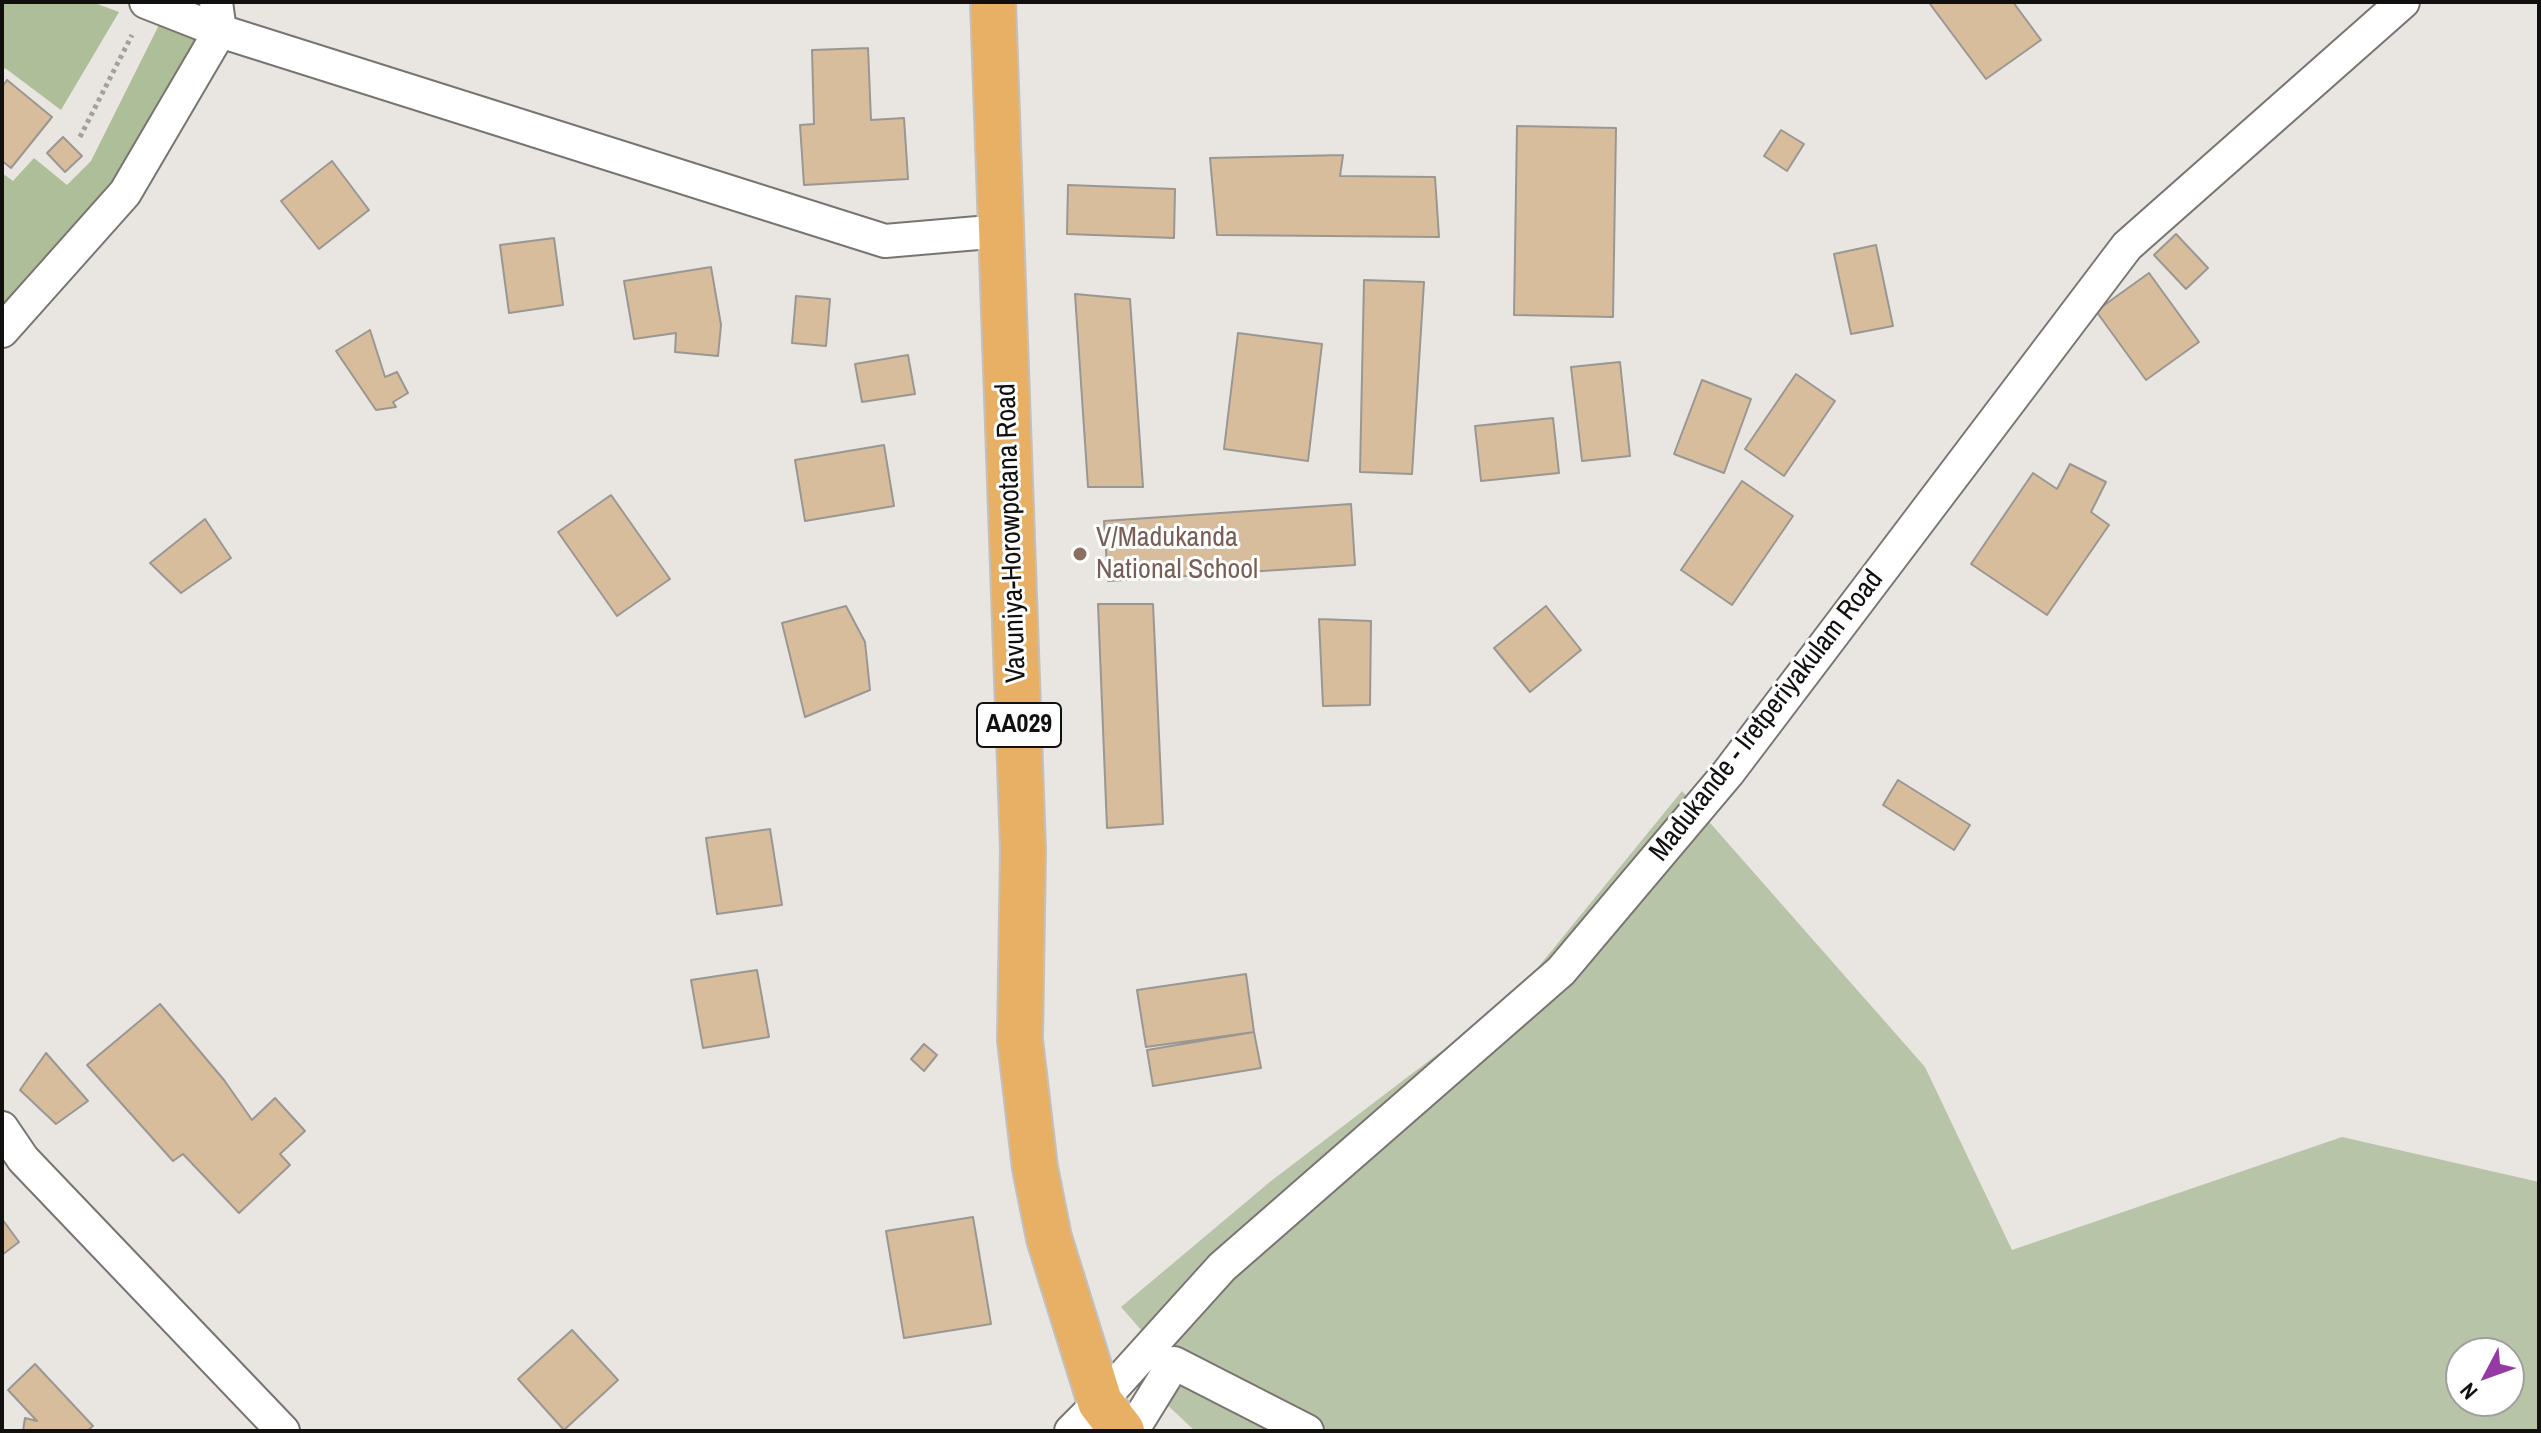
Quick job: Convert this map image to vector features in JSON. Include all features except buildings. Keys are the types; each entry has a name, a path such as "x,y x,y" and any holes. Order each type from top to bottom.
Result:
{"highway":[{"name":"Vavuniya-Horowpotana Road","path":"993,2 1023,849 1020,1040 1035,1168 1049,1238 1106,1424"}],"street":[{"path":"147,2 218,16 885,241 1001,231"},
{"name":"Madukande - Iretperiyakulam Road","path":"1106,1424 1222,1267 1561,971 1728,773 2127,246 2403,2"},
{"path":"2,331 125,193 218,16"},
{"path":"2,1128 23,1159 283,1431"},
{"path":"1106,1424 1174,1363 1307,1431"}],"path":[{"path":"80,137 147,2"}],"green space":[{"path":"2,2 92,2 119,12 61,110 5,68 2,71"},
{"path":"162,19 213,33 95,216 2,306 2,173 13,181 34,158 67,185 91,161"},
{"path":"1682,791 1925,1067 2012,1250 2342,1137 2539,1182 2539,1431 1329,1431 1162,1354 1121,1307 1271,1181 1464,1034 1531,976"},
{"path":"1178,1375 1282,1431 1195,1431 1162,1400"}],"place":[{"name":"V/Madukanda National School","path":"1080,554"}]}
